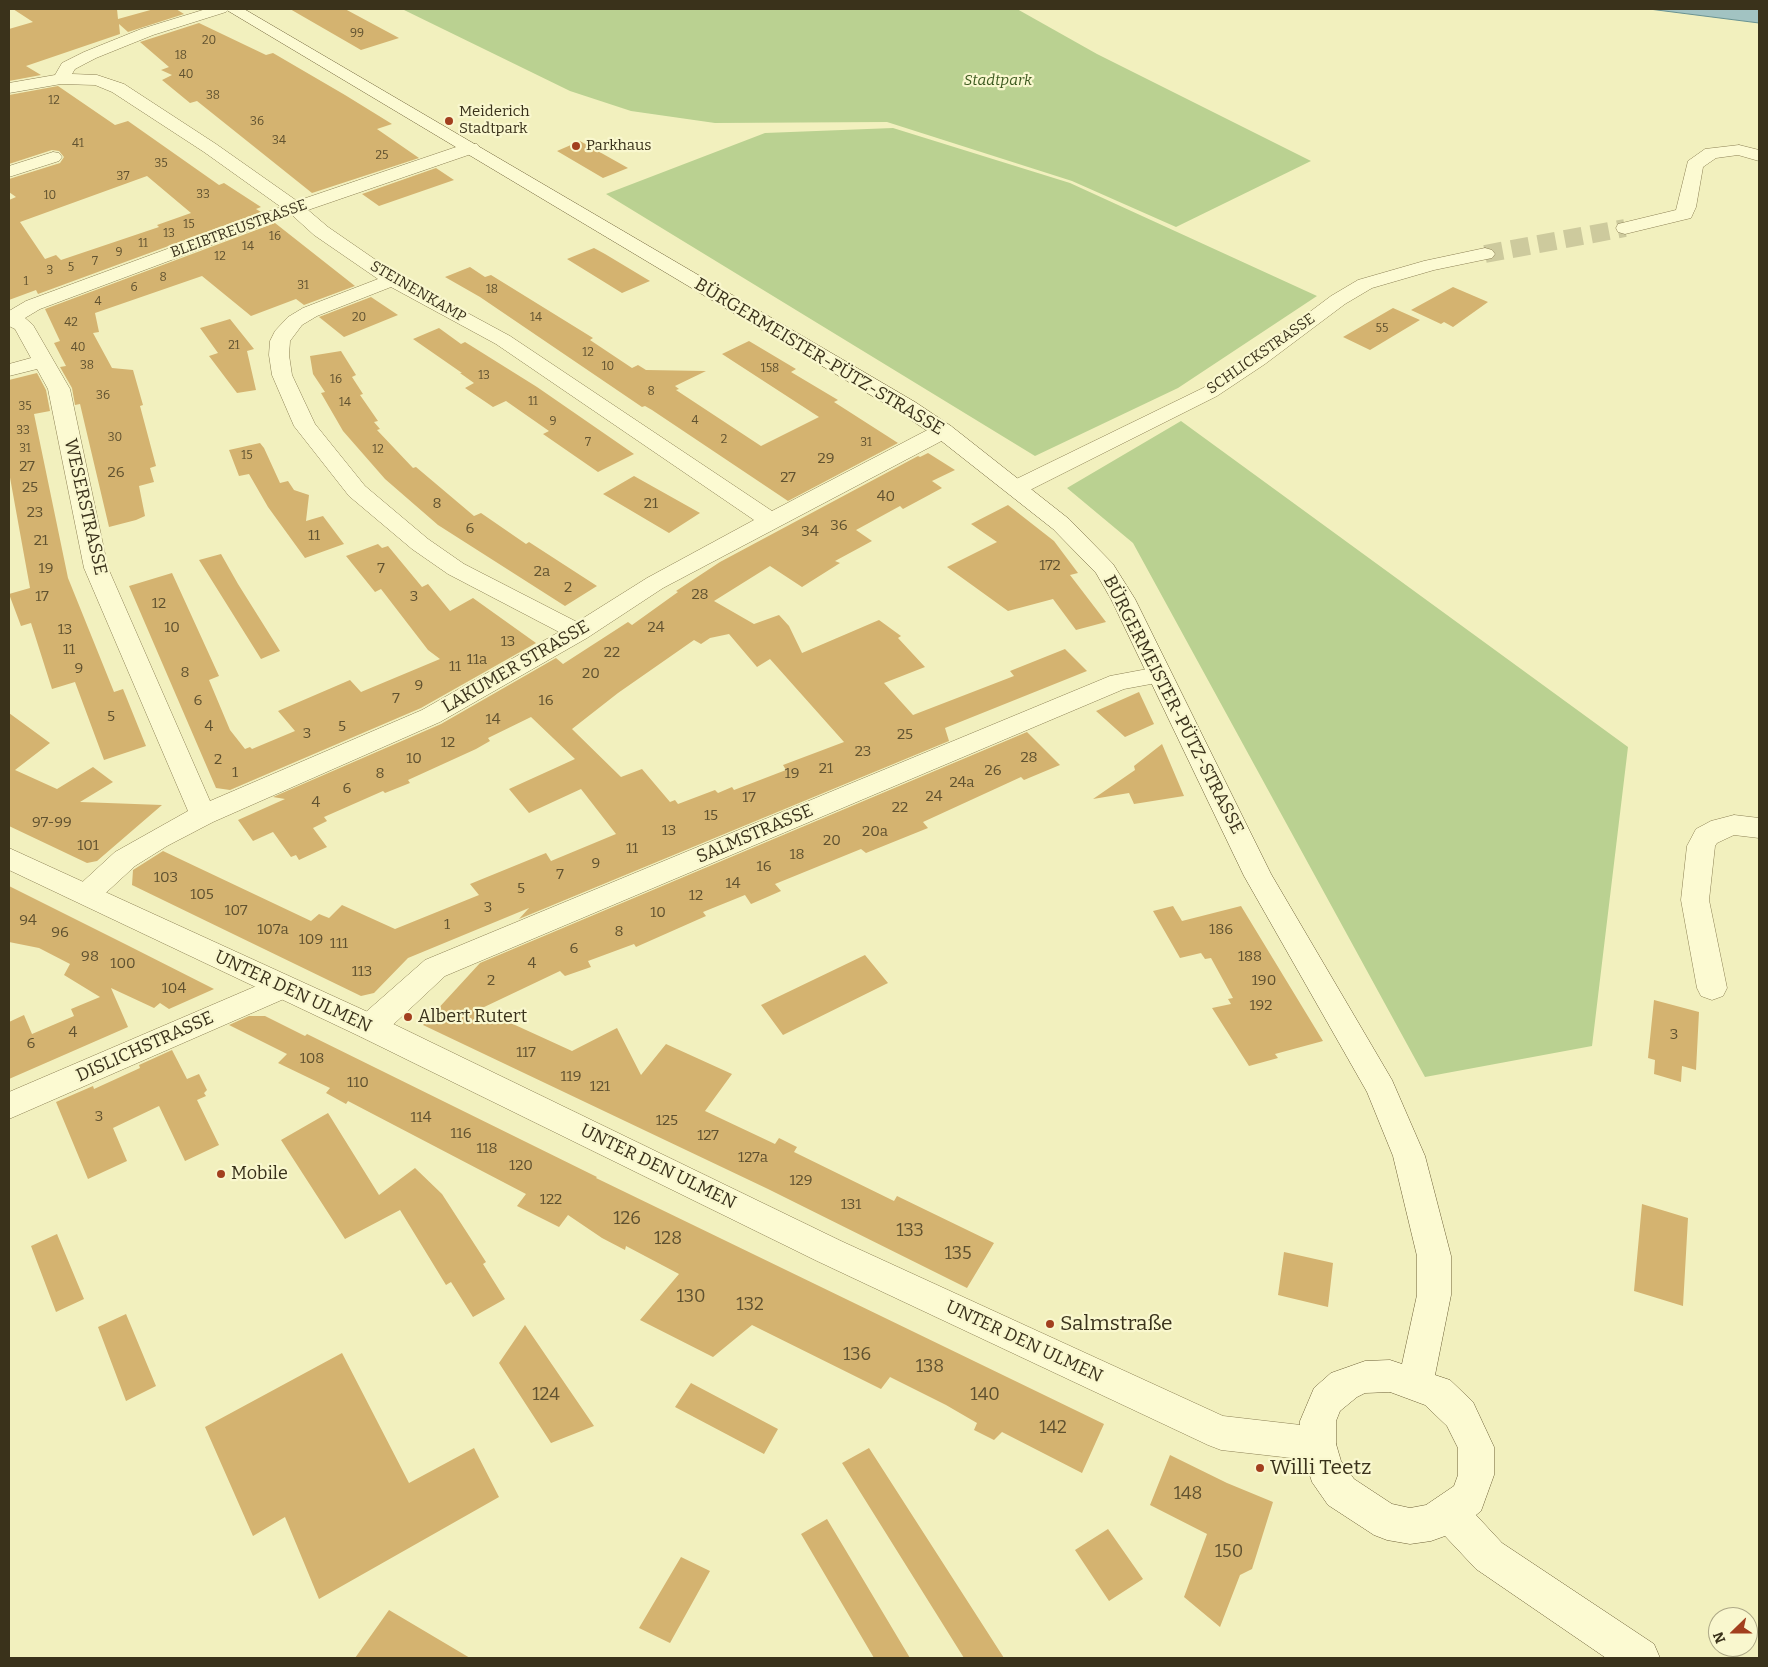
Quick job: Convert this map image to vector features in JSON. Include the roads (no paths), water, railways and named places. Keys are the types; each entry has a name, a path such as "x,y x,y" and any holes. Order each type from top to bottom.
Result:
{"street":[{"path":"61,79 68,66 90,55 147,32 221,9"},
{"name":"BÜRGERMEISTER-PÜTZ-STRASSE","path":"233,9 907,407 943,431 1016,488 1079,541 1105,569 1123,600 1158,675 1258,876 1382,1089 1409,1156 1434,1256 1434,1295 1416,1383"},
{"name":"STEINENKAMP","path":"9,88 61,79 97,80 118,88 210,148 295,208 321,231 392,280 503,340 771,521"},
{"name":"BLEIBTREUSTRASSE","path":"10,318 32,305 295,208 471,148"},
{"path":"1625,228 1684,214 1687,207 1694,165 1711,152 1738,150 1759,156"},
{"path":"9,172 53,158"},
{"name":"SCHLICKSTRASSE","path":"1016,488 1210,392 1258,360 1338,300 1365,284 1431,265 1486,254"},
{"path":"392,280 310,312 295,320 280,341 279,355 282,375 305,426 357,491 420,544 456,569 578,632"},
{"name":"WESERSTRASSE","path":"10,318 23,325 59,390 96,568 202,815"},
{"path":"9,370 43,361"},
{"name":"LAKUMER STRASSE","path":"87,894 125,859 157,839 202,815 431,716 578,632 655,583 943,431"},
{"name":"SALMSTRASSE","path":"370,1027 435,968 1119,682 1158,675"},
{"path":"1712,988 1695,900 1701,846 1706,836 1721,828 1734,825 1759,828"},
{"name":"UNTER DEN ULMEN","path":"9,858 370,1027 829,1251 1221,1433 1318,1444"},
{"name":"DISLICHSTRASSE","path":"9,1106 282,987"},
{"path":"1390,1376 1416,1383 1437,1392 1460,1414 1476,1447 1476,1475 1468,1498 1449,1513 1432,1523 1410,1526 1387,1522 1364,1509 1341,1492 1325,1469 1318,1444 1318,1421 1327,1400 1344,1385 1365,1377 1390,1376"},
{"path":"1449,1513 1489,1556 1640,1658"}],"water":[{"path":"1649,9 1759,9 1759,23"}],"tunnel":[{"path":"1485,254 1625,228"}],"place":[{"name":"Meiderich Stadtpark","path":"449,121"},
{"name":"Parkhaus","path":"576,146"},
{"name":"Albert Rutert","path":"408,1017"},
{"name":"Mobile","path":"221,1174"},
{"name":"Salmstraße","path":"1050,1324"},
{"name":"Willi Teetz","path":"1260,1468"}],"park label":[{"name":"Stadtpark","path":"998,81"}]}
